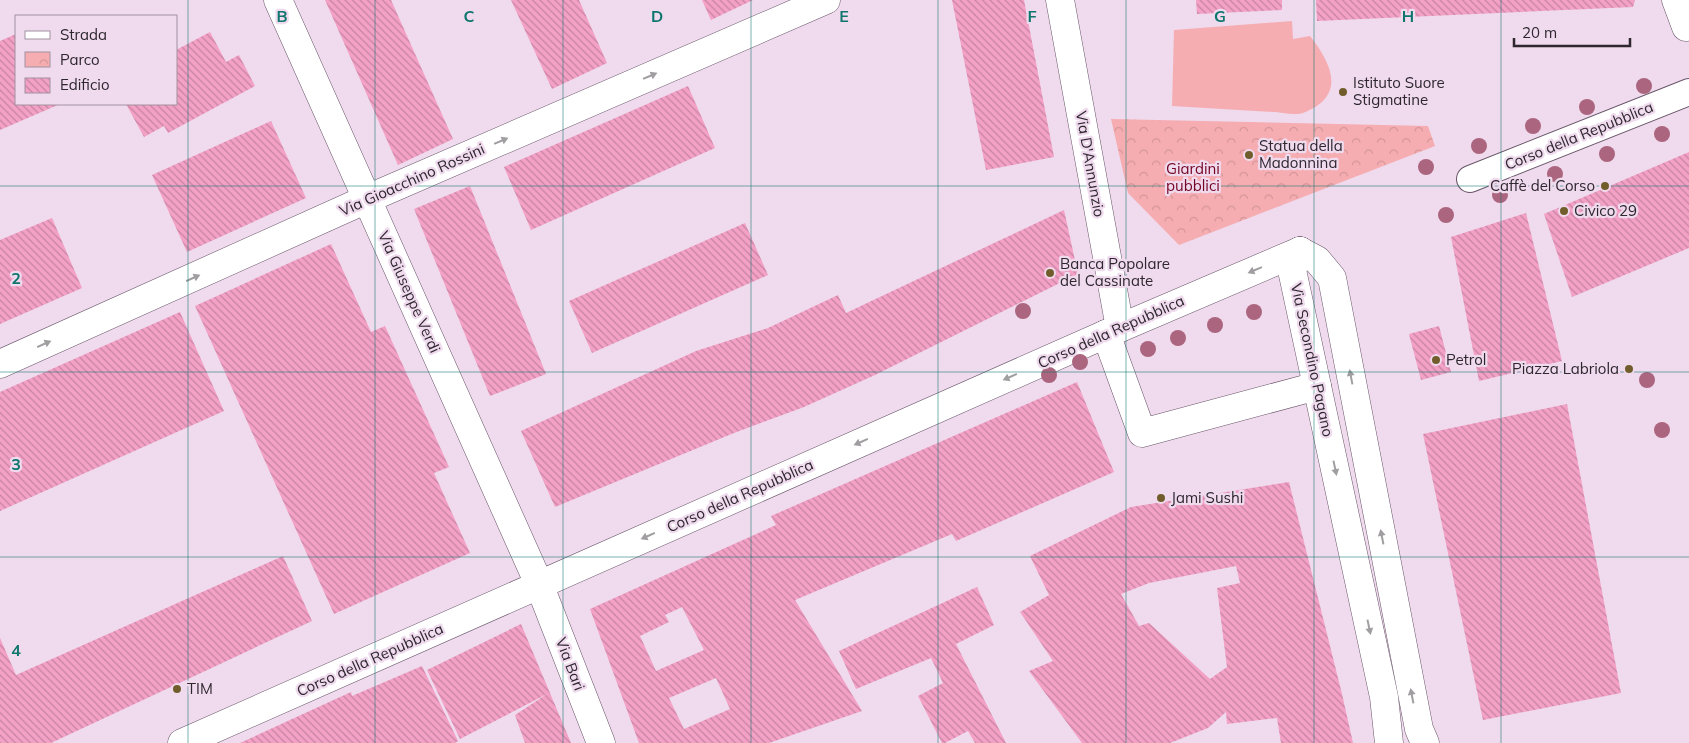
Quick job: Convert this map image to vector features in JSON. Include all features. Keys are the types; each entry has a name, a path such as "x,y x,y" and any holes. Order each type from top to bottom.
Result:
{"street":[{"name":"Via Giuseppe Verdi","path":"278,0 539,584"},
{"name":"Via Gioacchino Rossini","path":"0,364 367,199 826,0"},
{"name":"Via D'Annunzio","path":"1060,0 1113,331 1142,433 1317,386"},
{"path":"1676,0 1688,30"},
{"name":"Corso della Repubblica","path":"1470,179 1689,92"},
{"name":"Corso della Repubblica","path":"182,743 1113,331 1300,251"},
{"path":"1300,251 1317,260 1332,278 1419,729 1425,743"},
{"name":"Via Secondino Pagano","path":"1300,251 1292,270 1384,696 1389,743"},
{"name":"Via Bari","path":"539,584 601,743"}],"green space":[{"path":"1292,21 1293,39 1310,36 1329,68 1330,89 1326,98 1317,106 1303,113 1296,114 1172,106 1174,30"},
{"name":"Giardini pubblici","path":"1111,119 1428,126 1435,146 1179,245 1128,193"}],"building":[{"path":"325,0 391,0 453,139 398,165"},
{"path":"511,0 579,0 607,63 552,89"},
{"path":"702,0 753,0 711,20"},
{"path":"952,0 1024,0 1054,157 986,170"},
{"path":"1196,0 1282,0 1282,10 1197,14"},
{"path":"1316,0 1635,0 1633,7 1317,21"},
{"path":"210,32 226,62 239,55 255,86 168,133 164,126 144,137 127,105 178,105 178,49"},
{"path":"15,34 15,105 58,105 0,130 0,41"},
{"path":"688,86 715,148 531,230 504,167"},
{"path":"271,121 306,198 187,252 152,175"},
{"path":"1689,152 1689,248 1572,297 1544,214"},
{"path":"470,186 546,374 490,396 414,209"},
{"path":"1064,210 1078,274 875,375 804,407 734,433 555,507 521,431 696,351 768,328 838,295 846,313"},
{"path":"1526,213 1562,361 1479,381 1451,237"},
{"path":"52,218 82,288 0,324 0,240"},
{"path":"745,223 768,275 592,353 569,301"},
{"path":"331,244 371,332 385,326 449,467 434,473 470,553 334,614 195,306"},
{"path":"180,312 224,411 0,511 0,392"},
{"path":"1439,326 1451,372 1421,380 1409,334"},
{"path":"1077,382 1114,472 956,541 952,534 795,600 862,711 769,743 639,743 590,609 776,525 771,516","holes":["682,607 704,650 656,671 640,636 669,622 665,615","716,678 730,709 684,729 669,698"]},
{"path":"1567,404 1621,693 1483,720 1423,434"},
{"path":"1289,482 1353,743 1281,743 1277,718 1227,724 1226,712 1208,728 1170,743 1082,743 1029,671 1053,661 1020,612 1049,595 1030,556 1131,507","holes":["1236,566 1240,583 1217,588 1227,667 1210,679 1149,623 1139,626 1121,594 1149,583"]},
{"path":"283,556 312,621 51,743 0,743 0,638 16,675"},
{"path":"977,587 994,625 956,644 1006,743 975,743 968,731 942,743 918,696 943,683 931,658 856,689 839,651"},
{"path":"521,624 571,743 525,743 515,715 547,694 460,739 427,670"},
{"path":"422,666 458,741 455,743 240,743 351,692 352,696"}],"place":[{"name":"Istituto Suore Stigmatine","path":"1343,92"},
{"name":"Statua della Madonnina","path":"1249,155"},
{"name":"Caffè del Corso","path":"1605,186"},
{"name":"Civico 29","path":"1564,211"},
{"name":"Banca Popolare del Cassinate","path":"1050,273"},
{"name":"Petrol","path":"1436,360"},
{"name":"Piazza Labriola","path":"1629,369"},
{"name":"Jami Sushi","path":"1161,498"},
{"name":"TIM","path":"177,689"}]}
